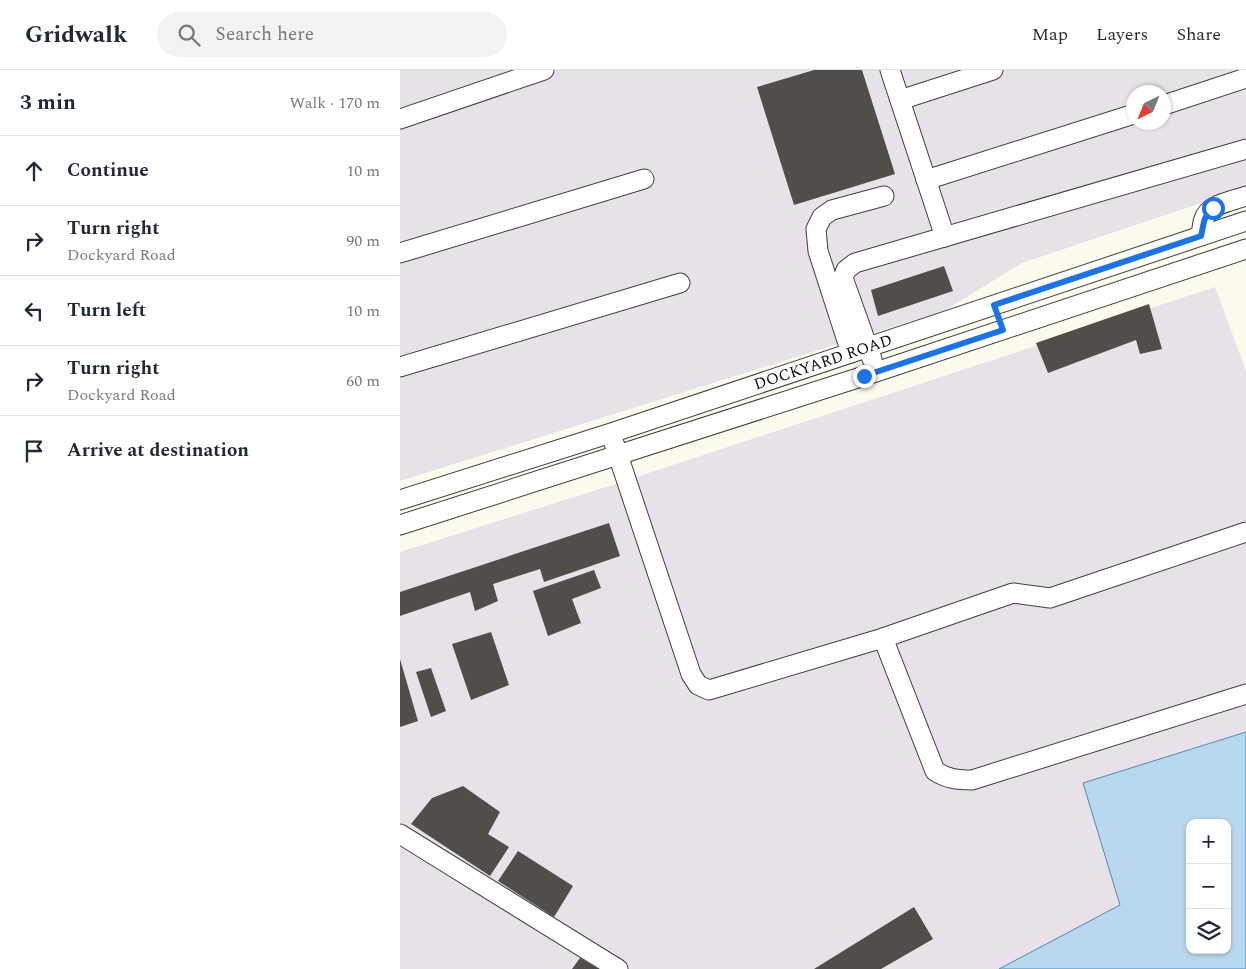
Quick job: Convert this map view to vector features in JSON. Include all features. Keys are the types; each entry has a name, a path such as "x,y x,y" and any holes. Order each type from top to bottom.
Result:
{"street":[{"path":"400,119 544,70"},
{"path":"890,70 946,237"},
{"path":"900,100 993,70"},
{"path":"1171,103 1246,78"},
{"path":"926,180 1126,117"},
{"path":"860,350 843,278 846,270 854,263 1246,149"},
{"path":"400,253 644,179"},
{"path":"877,372 860,350 818,251 816,229 822,217 832,210 884,196"},
{"path":"1201,236 1204,220 1208,213 1219,205 1246,196"},
{"name":"DOCKYARD ROAD","path":"400,500 860,350 1246,221"},
{"name":"DOCKYARD ROAD","path":"400,525 877,372 1246,249"},
{"path":"400,367 680,283"},
{"path":"994,305 1003,330"},
{"path":"611,432 617,456 690,674 698,685 709,690 883,638 1013,593 1050,598 1246,532"},
{"path":"883,638 935,771 944,777 956,780 972,780 1246,694"},
{"path":"400,834 618,969"}],"shaded area":[{"path":"400,70 1246,70 1246,188 1022,263 947,309 400,481"},
{"path":"1215,287 1246,371 1246,732 1084,783 1120,905 999,969 400,969 400,552 615,484"}],"water":[{"path":"1246,732 1246,969 999,969 1120,905 1083,783"}],"building":[{"path":"814,70 862,70 895,174 794,205 757,87"},
{"path":"944,266 953,291 878,316 871,290"},
{"path":"1149,304 1162,349 1140,354 1136,340 1048,373 1036,343"},
{"path":"609,523 620,556 544,582 540,569 493,584 498,601 475,611 470,592 400,616 400,592"},
{"path":"594,570 601,588 572,599 581,623 548,636 533,591"},
{"path":"491,632 509,685 471,700 452,644"},
{"path":"400,659 418,721 400,727"},
{"path":"431,668 446,711 431,717 416,672"},
{"path":"463,786 500,812 488,834 509,847 490,876 411,824 432,798"},
{"path":"518,851 573,886 554,917 498,881"},
{"path":"914,907 933,939 881,969 814,969"},
{"path":"580,958 599,969 572,969"}],"route":[{"path":"864,376 1003,330 994,305 1201,236 1205,216 1213,208"}]}
